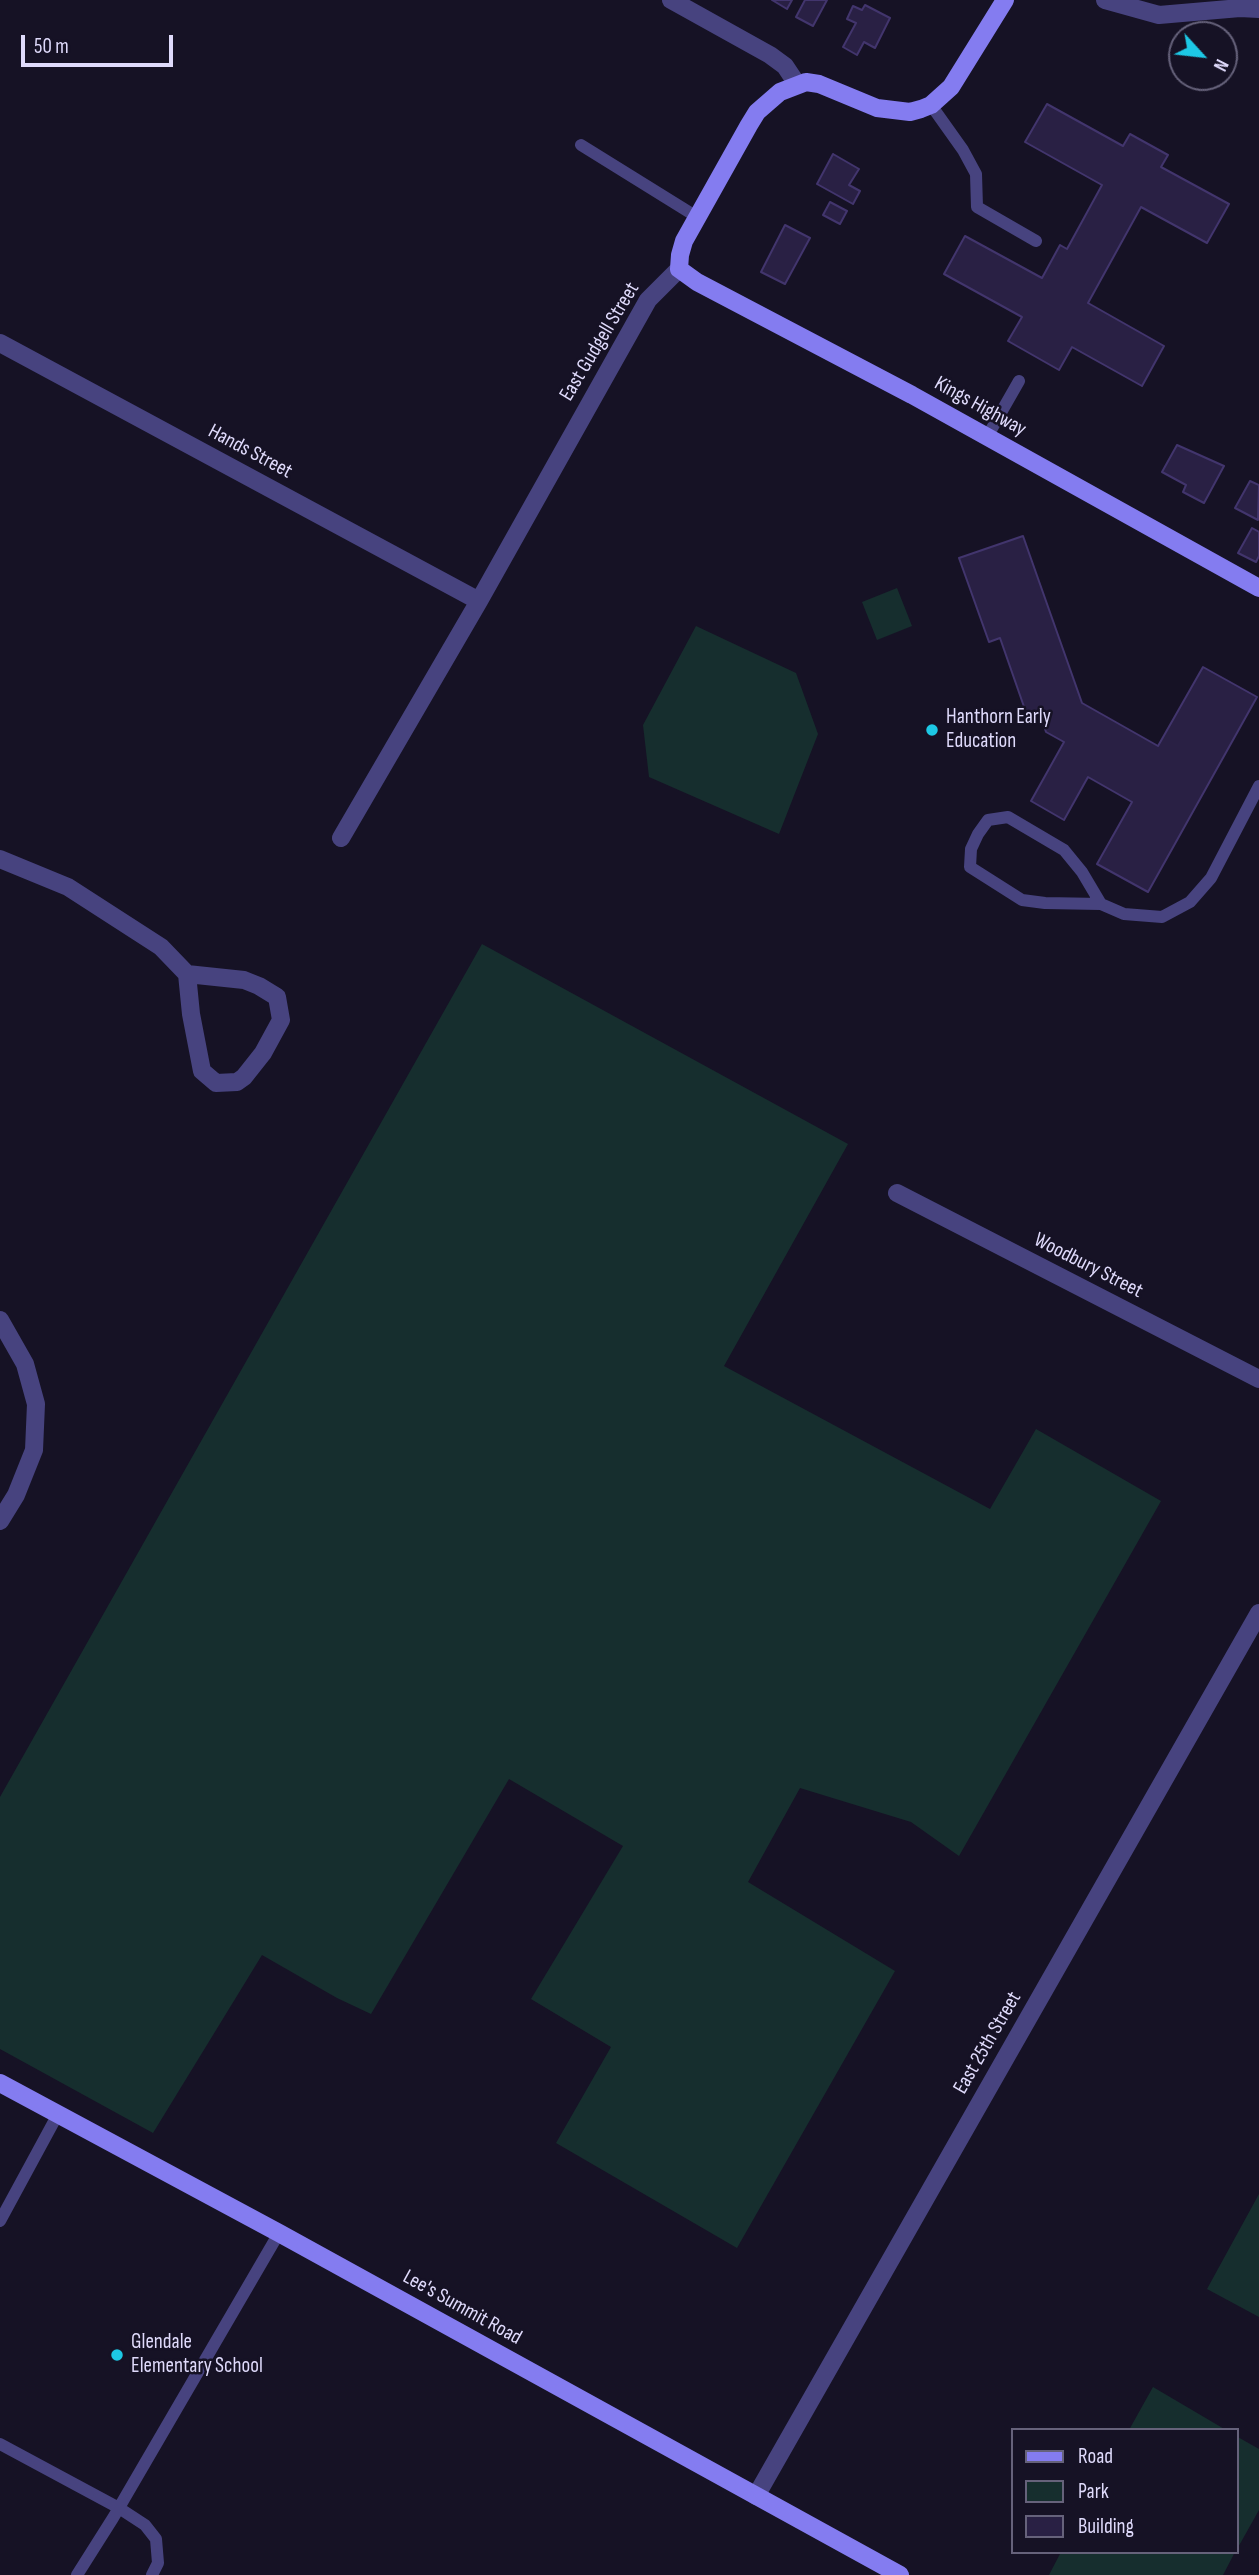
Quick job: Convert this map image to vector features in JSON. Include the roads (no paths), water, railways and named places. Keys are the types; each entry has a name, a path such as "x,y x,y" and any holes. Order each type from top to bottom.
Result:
{"street":[{"path":"671,0 771,55 785,66 797,85"},
{"path":"679,269 684,242 697,217 757,112 780,92 806,82 819,84 877,108 895,112 911,112 931,105 951,87 1005,0"},
{"path":"1105,0 1159,15 1240,8 1259,9"},
{"name":"Kings Highway","path":"679,269 697,282 986,436 1259,588"},
{"name":"East Gudgell Street","path":"341,838 479,601 648,300 679,269"},
{"name":"Hands Street","path":"0,342 479,601"},
{"path":"0,859 68,887 161,947 187,974 191,1014 202,1071 216,1083 237,1082 263,1054 281,1020 277,997 244,980 187,974"},
{"name":"Woodbury Street","path":"897,1193 1259,1379"},
{"path":"0,1320 25,1364 36,1404 34,1450 16,1495 0,1521"},
{"name":"East 25th Street","path":"756,2496 1259,1613"},
{"name":"Lee's Summit Road","path":"0,2082 900,2575"}],"lane":[{"path":"931,105 963,150 976,174 977,207 1036,241"},
{"path":"581,145 697,217"},
{"path":"986,436 1019,381"},
{"path":"1101,904 1064,849 1008,817 988,820 978,834 971,849 970,867 1022,900 1101,904 1124,914 1162,917 1190,902 1211,878 1259,786"},
{"path":"0,2221 58,2114"},
{"path":"76,2575 119,2508 279,2233"},
{"path":"0,2444 119,2508 145,2525 156,2539 158,2563 152,2575"}],"place":[{"name":"Hanthorn Early Education","path":"932,730"},
{"name":"Glendale Elementary School","path":"117,2355"}]}
